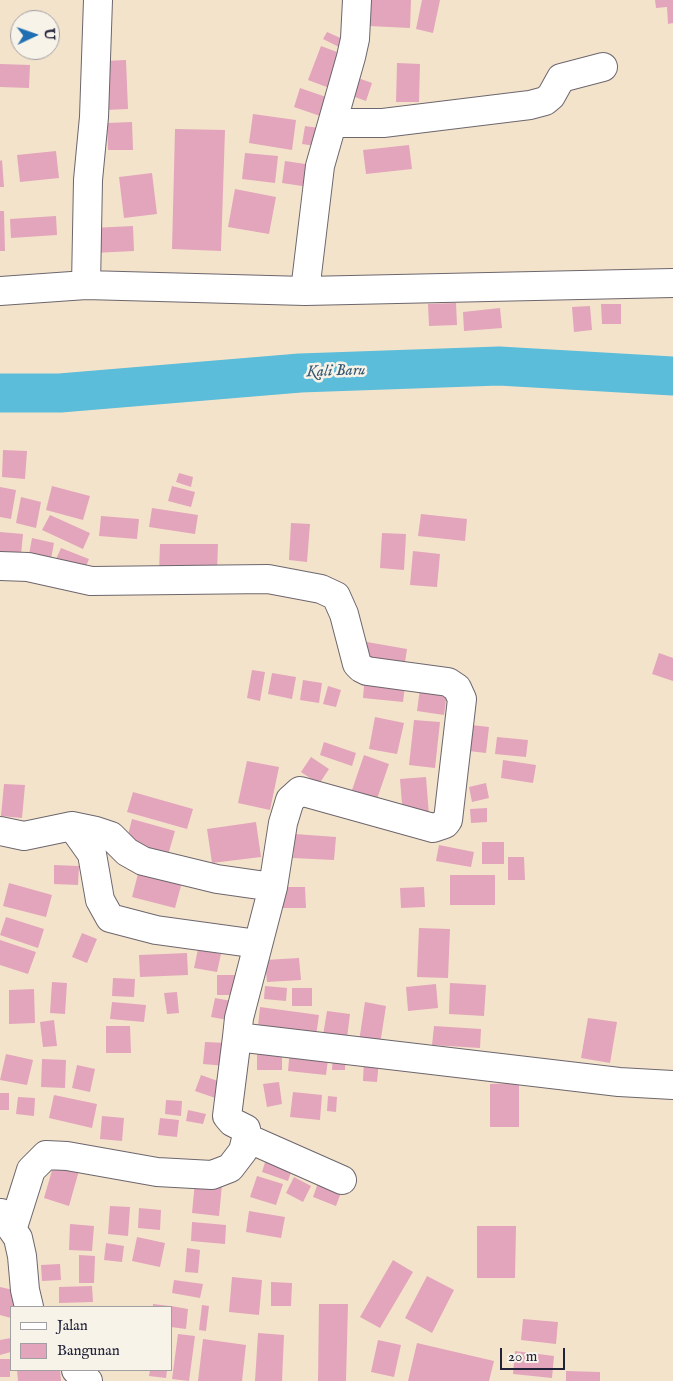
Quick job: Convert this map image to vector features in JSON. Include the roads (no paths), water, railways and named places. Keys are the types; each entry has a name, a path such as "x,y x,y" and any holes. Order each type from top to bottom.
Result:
{"street":[{"path":"86,285 88,180 94,117 98,0"},
{"path":"305,291 320,166 334,123 355,38 357,0"},
{"path":"334,123 383,123 530,105 545,101 551,96 561,78 604,67"},
{"path":"0,291 86,285 305,291 673,283"},
{"path":"0,566 28,567 91,581 268,579 321,589 336,596 344,614 357,664 361,668 367,671 448,682 457,688 462,699 448,820 445,824 433,828 300,791 290,800 285,815 273,887 237,1037 227,1116 232,1122 246,1129 247,1138 241,1156 230,1168 212,1175 150,1172 67,1156 46,1154 31,1170 6,1220 22,1256 24,1290 30,1306"},
{"path":"0,831 24,836 72,826 111,836 127,852 143,862 217,879 273,887"},
{"path":"72,826 92,854 100,900 110,918 156,930 258,944"},
{"path":"237,1037 619,1082 673,1085"},
{"path":"247,1138 342,1180"},
{"path":"77,1371 88,1381"}],"waterway":[{"name":"Kali Baru","path":"0,393 60,393 300,373 499,366 673,376"}]}
